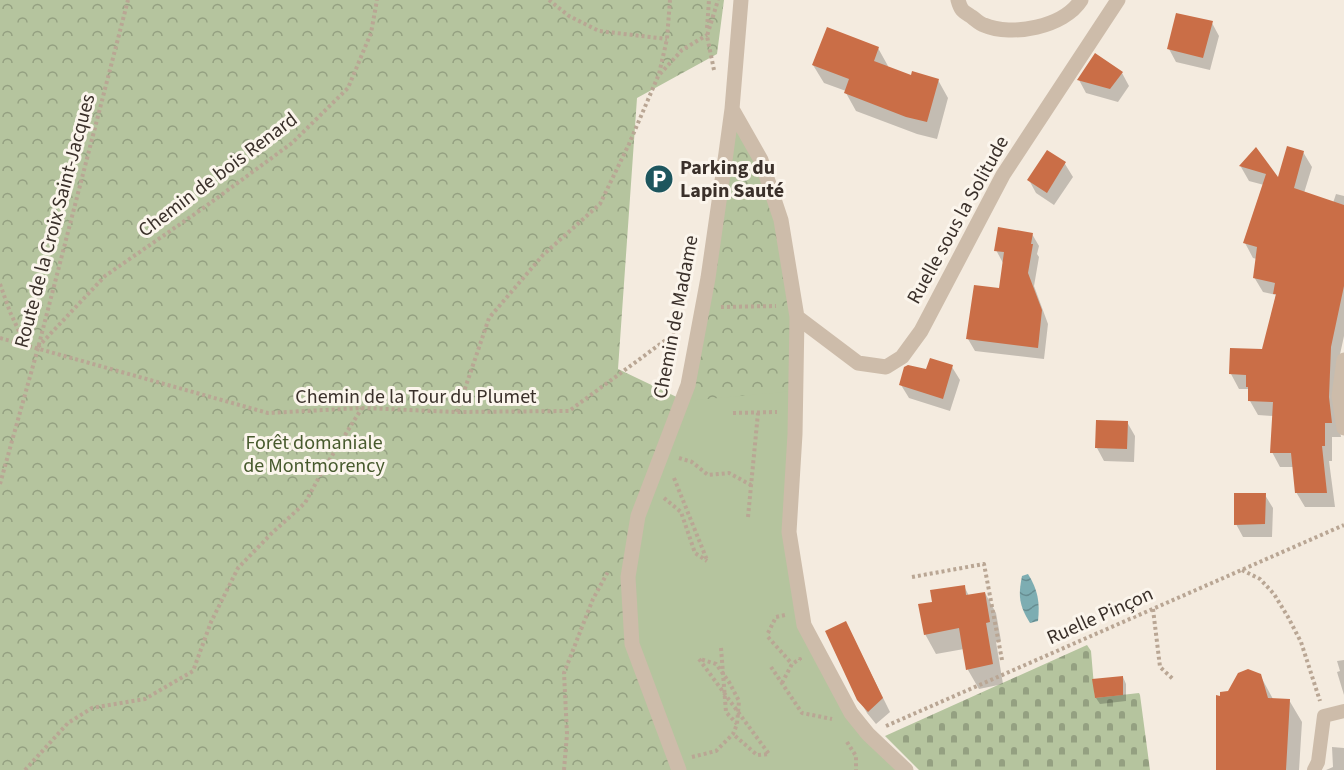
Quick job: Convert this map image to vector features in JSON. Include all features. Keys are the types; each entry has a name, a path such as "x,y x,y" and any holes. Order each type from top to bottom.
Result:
{"street":[{"name":"Chemin de Madame","path":"684,764 632,644 628,577 638,516 688,385 708,278 732,109 741,0"},
{"path":"958,0 961,9 982,25 1001,30 1035,28 1061,19 1077,7 1081,0"},
{"name":"Ruelle sous la Solitude","path":"796,311 858,363 886,368 902,357 921,331 1003,175 1118,0"},
{"path":"732,109 761,160 781,220 796,311 795,434 789,532 804,625 851,713 868,734 906,770"},
{"path":"1344,360 1339,396 1344,428"}],"lane":[{"path":"1314,770 1318,762 1324,716 1344,711"}],"path":[{"name":"Route de la Croix Saint-Jacques","path":"0,484 38,348 128,0"},
{"name":"Chemin de bois Renard","path":"38,348 105,276 292,143 348,88 371,33 377,0"},
{"path":"549,0 569,16 599,32 667,39"},
{"path":"457,412 489,318 543,255 600,204 659,74 667,39 670,0"},
{"path":"707,36 709,0"},
{"path":"659,74 682,50 707,36 718,0"},
{"path":"0,284 26,346"},
{"name":"Chemin de la Tour du Plumet","path":"0,338 268,413 362,408 457,412 569,411 701,311"},
{"path":"701,311 796,311"},
{"path":"25,770 68,723 92,708 145,699 193,671 211,622 238,568 305,503 362,408"},
{"path":"733,413 786,412"},
{"path":"748,516 758,413"},
{"path":"675,456 692,462 708,475 729,472 751,485"},
{"path":"657,503 661,495 681,512 695,553 707,561 674,477"},
{"name":"Ruelle Pinçon","path":"868,734 1344,525"},
{"path":"912,577 984,564 1002,660"},
{"path":"564,770 567,734 564,673 593,599 610,568"},
{"path":"1241,570 1260,579 1274,594 1288,617 1301,642 1324,716"},
{"path":"1153,609 1160,667 1174,680"},
{"path":"776,617 768,635 792,664 782,683"},
{"path":"716,664 721,648 726,712 737,724"},
{"path":"684,764 716,751 733,734 737,724 738,711 739,701 723,673 716,664 699,659 724,694 738,711 769,754 757,755 733,734"},
{"path":"771,667 802,713 833,719"},
{"path":"844,737 855,756 856,770"}],"green space":[{"name":"Forêt domaniale de Montmorency","path":"0,0 724,0 717,54 637,98 618,369 685,401 732,109 761,160 797,317 789,532 804,625 851,713 900,770 0,770"},
{"path":"794,391 789,532 804,625 851,713 900,770 683,770 636,643 631,578 641,517 686,401"},
{"path":"1087,645 1091,651 1095,698 1139,693 1150,770 919,770 885,736"}],"water":[{"path":"1028,574 1038,596 1039,608 1038,621 1030,623 1020,595 1022,576"}],"building":[{"path":"1176,13 1213,21 1203,58 1167,49"},
{"path":"827,27 879,47 874,61 911,75 912,71 939,79 927,122 906,117 844,93 849,79 812,65"},
{"path":"1095,53 1123,72 1110,89 1077,80"},
{"path":"1287,146 1304,151 1294,188 1344,205 1344,286 1331,347 1329,397 1332,423 1325,423 1325,446 1322,446 1327,493 1295,493 1291,453 1270,453 1273,402 1248,401 1246,375 1229,374 1230,348 1262,349 1276,294 1273,294 1275,283 1253,278 1257,247 1243,243 1266,174 1239,166 1256,147 1278,177"},
{"path":"1047,150 1066,162 1047,193 1027,180"},
{"path":"998,227 1033,233 1028,273 1042,310 1038,348 966,339 974,285 999,288 1004,252 994,251"},
{"path":"930,358 953,365 943,399 899,385 904,367 908,365 926,369"},
{"path":"1096,420 1128,421 1127,449 1095,448"},
{"path":"1234,493 1266,493 1265,524 1234,525"},
{"path":"965,585 966,595 985,592 990,622 986,623 993,664 966,670 959,628 924,635 918,604 932,602 930,590"},
{"path":"846,621 883,698 868,712 857,700 825,631"},
{"path":"1248,669 1261,674 1268,698 1290,699 1286,770 1216,770 1216,695 1220,696 1220,692 1228,691 1238,673"},
{"path":"1123,676 1123,695 1095,698 1092,679"}],"place":[{"name":"Parking du Lapin Sauté","path":"659,179"}]}
